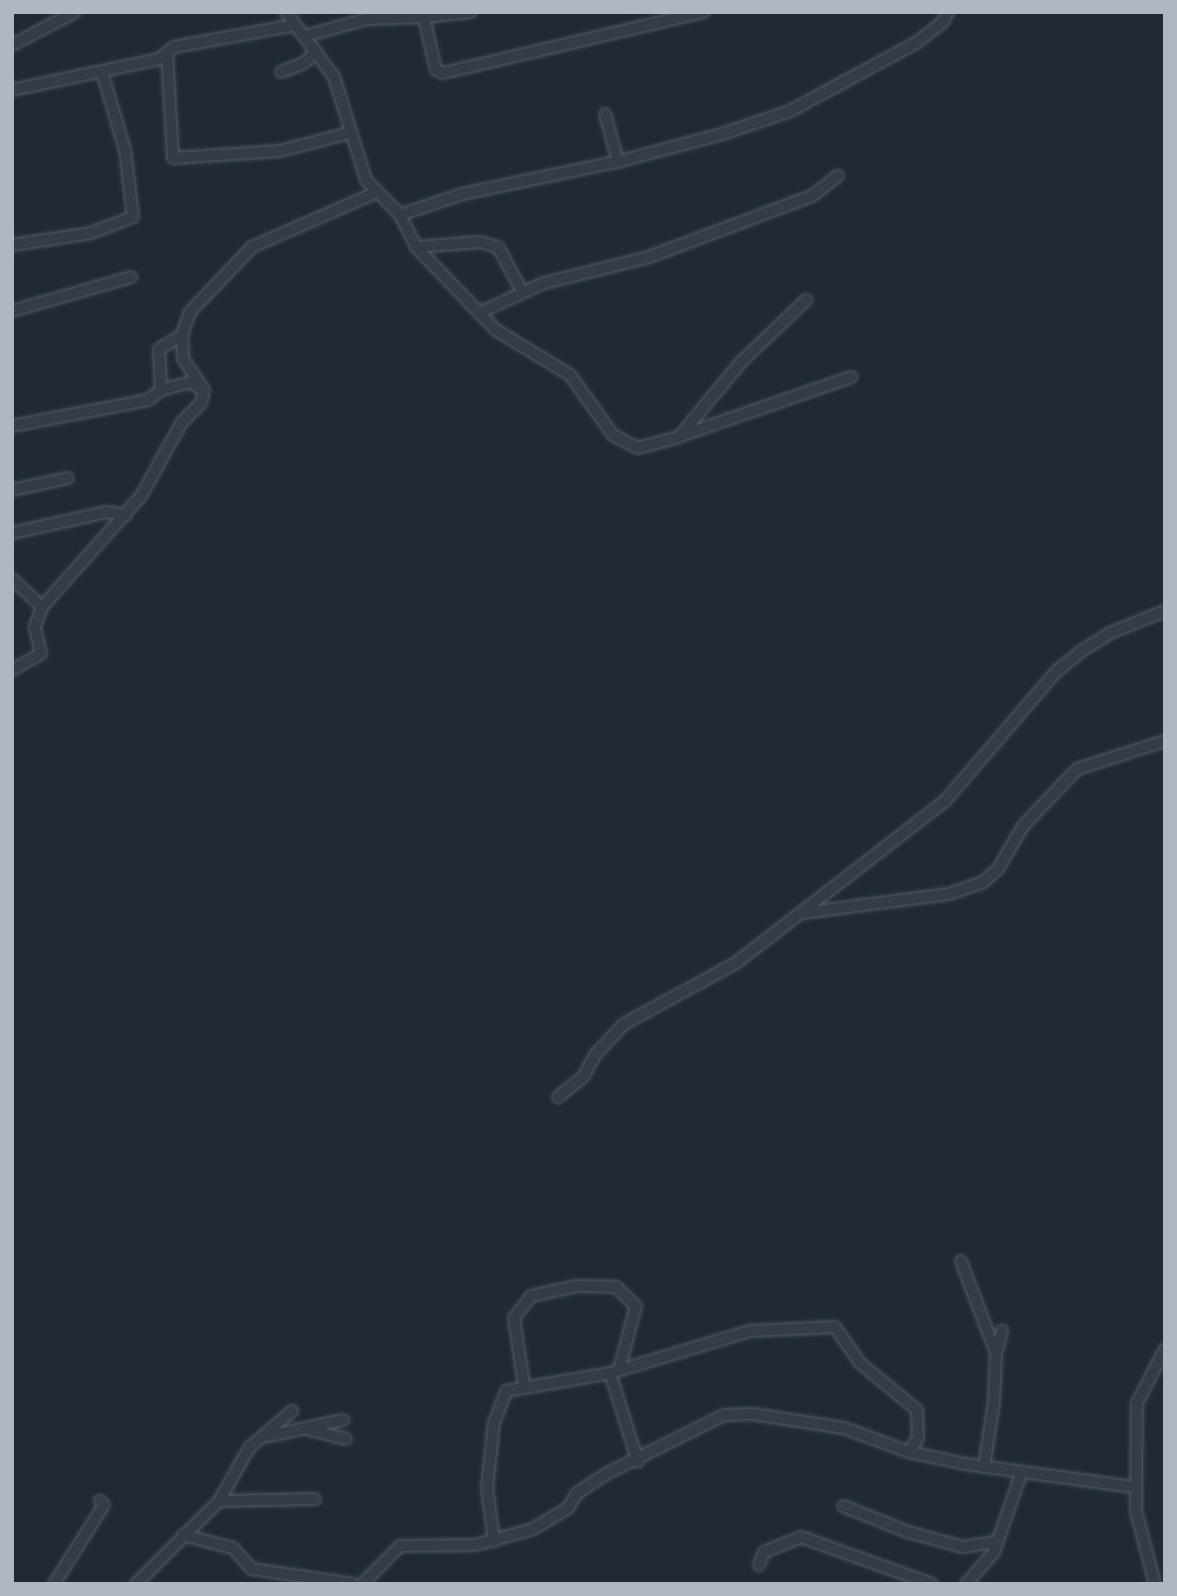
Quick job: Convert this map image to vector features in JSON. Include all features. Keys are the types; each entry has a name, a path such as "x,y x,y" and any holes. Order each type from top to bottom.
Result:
{"street":[{"path":"12,45 75,12"},
{"path":"286,12 334,77 349,133 366,180 400,215 416,247 480,313 536,358 570,375 603,425 623,443 637,448 679,437 741,362 806,299"},
{"path":"305,36 367,19 471,12"},
{"path":"425,14 436,70 443,73 704,12"},
{"path":"400,215 462,194 618,162 790,111 849,83 948,12"},
{"path":"12,90 102,72 167,53 187,44 295,25"},
{"path":"281,72 304,63 316,51"},
{"path":"167,53 173,158 280,151 349,133"},
{"path":"12,245 91,233 134,217 125,150 102,72"},
{"path":"605,114 618,162"},
{"path":"480,313 522,291 646,258 812,196 838,176"},
{"path":"12,670 41,654 35,627 42,607 126,515 182,422 201,403 204,390 183,359 182,335 190,312 252,247 377,192"},
{"path":"416,247 480,242 498,247 522,291"},
{"path":"12,311 131,277"},
{"path":"161,390 159,349 182,335"},
{"path":"655,447 850,377"},
{"path":"12,426 148,400 161,390 190,382 204,390"},
{"path":"12,489 68,478"},
{"path":"12,533 107,512 126,515"},
{"path":"12,579 42,607"},
{"path":"558,1097 583,1077 595,1055 624,1024 736,964 945,801 1057,671 1110,633 1165,611"},
{"path":"799,913 949,894 983,882 998,869 1023,825 1077,769 1165,741"},
{"path":"961,1261 996,1353"},
{"path":"524,1385 514,1318 531,1296 577,1286 616,1287 636,1306 615,1371 638,1462"},
{"path":"494,1541 487,1488 494,1423 506,1391 524,1385 615,1371 750,1331 835,1327 860,1363 917,1410 918,1438 909,1452"},
{"path":"984,1467 995,1402 996,1353 1002,1331"},
{"path":"1155,1584 1133,1487 1137,1403 1164,1350"},
{"path":"136,1584 219,1501 249,1448 266,1437 292,1411"},
{"path":"362,1584 400,1546 494,1541 533,1529 568,1508 577,1493 638,1462 678,1435 724,1415 752,1414 844,1428 909,1452 948,1460 1021,1474 1133,1487"},
{"path":"266,1437 344,1420"},
{"path":"303,1429 346,1439"},
{"path":"967,1584 994,1552 995,1542 1021,1474"},
{"path":"219,1501 316,1499"},
{"path":"54,1584 99,1515 104,1505 100,1501"},
{"path":"843,1506 908,1532 963,1546 995,1542"},
{"path":"183,1535 233,1548 252,1569 353,1584"},
{"path":"759,1565 764,1552 801,1537 932,1584"}]}
